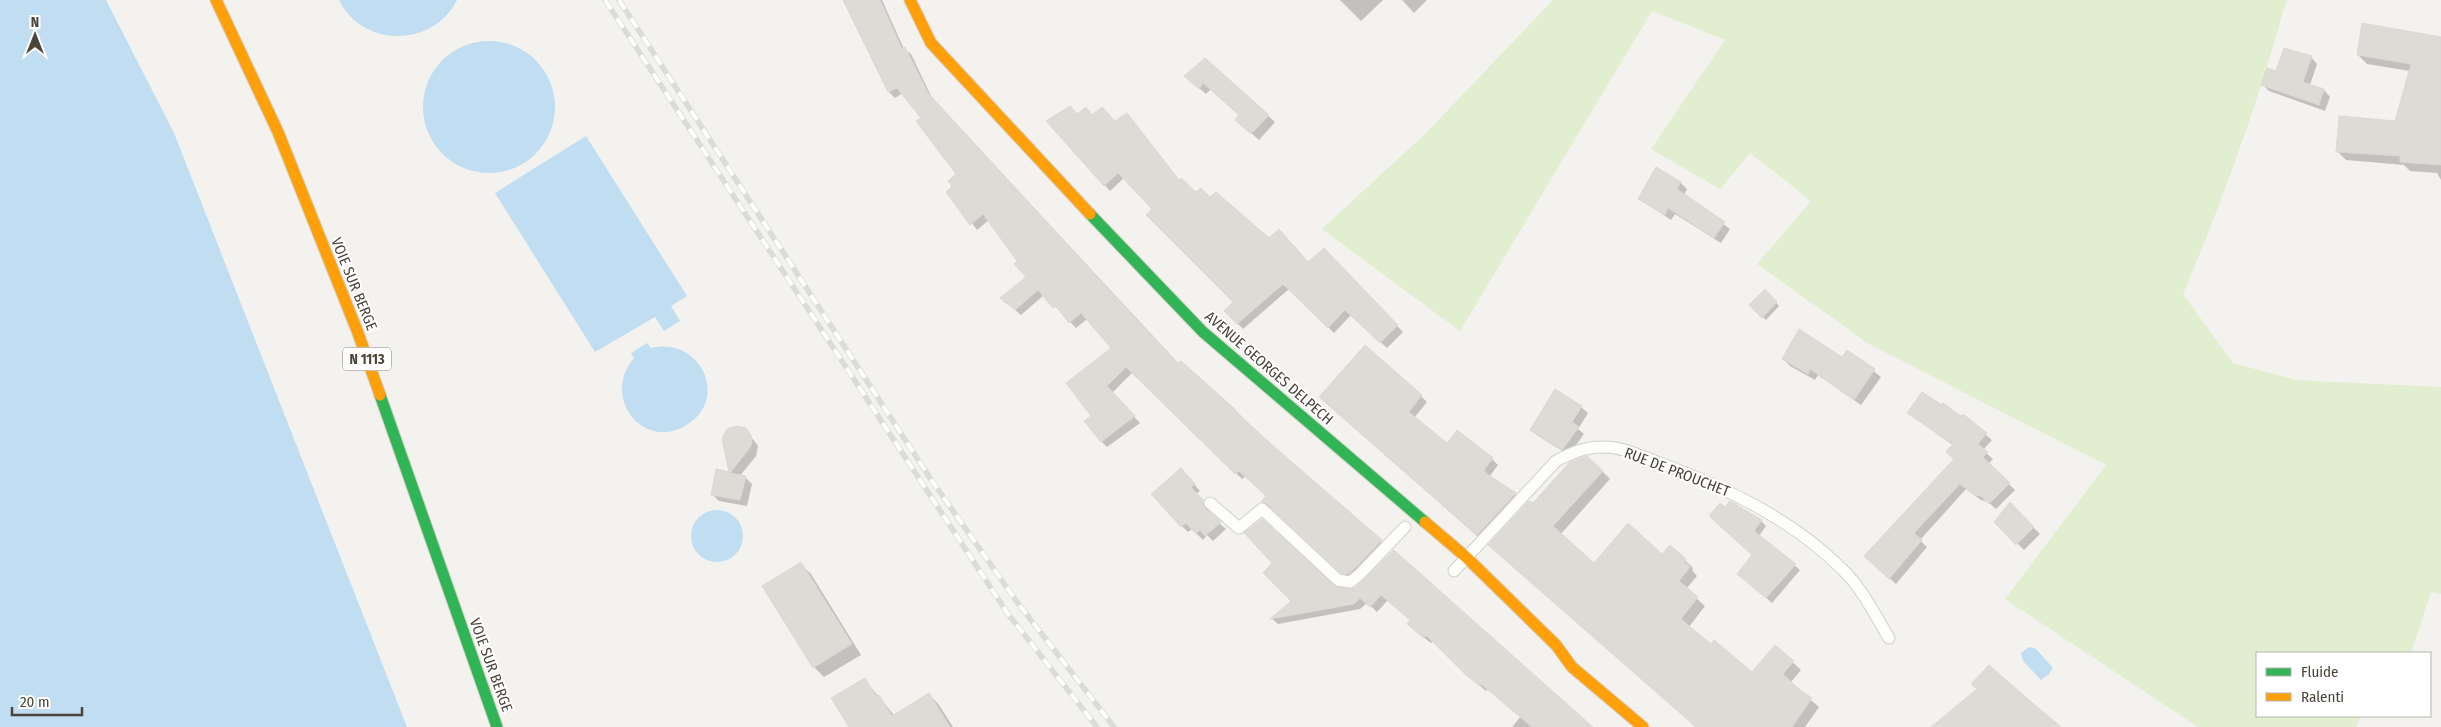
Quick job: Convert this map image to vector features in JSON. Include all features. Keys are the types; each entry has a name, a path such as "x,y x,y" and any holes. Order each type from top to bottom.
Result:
{"main road":[{"name":"VOIE SUR BERGE","path":"216,0 278,132 358,333 497,727"},
{"name":"AVENUE GEORGES DELPECH","path":"910,0 931,43 1077,202 1203,332 1466,557 1556,645 1572,667 1642,727"},
{"path":"931,43 960,92"},
{"path":"1148,292 1211,355"},
{"path":"1526,632 1572,667"}],"lane":[{"name":"RUE DE PROUCHET","path":"1454,571 1556,461 1578,450 1603,447 1624,450 1729,491 1754,504 1819,547 1855,584 1889,638"},
{"path":"1210,503 1239,528 1262,509 1338,580 1350,582 1405,527"}],"green space":[{"path":"1553,0 2288,0 2239,151 2183,294 2233,363 2295,380 2441,387 2441,594 2431,592 2411,652 2256,652 2256,717 2361,717 2356,727 2198,727 2005,599 2106,465 1869,344 1757,264 1811,201 1750,153 1720,189 1651,149 1725,40 1652,11 1460,331 1322,229 1426,133"}],"water":[{"path":"0,0 106,0 174,133 407,727 0,727"},
{"path":"339,0 457,0 446,16 432,27 415,34 398,36 380,34 364,27 350,16"},
{"path":"489,41 502,42 514,46 536,60 550,82 554,94 554,120 550,132 536,154 514,168 502,172 489,173 476,172 464,168 442,154 428,132 424,120 423,107 424,94 428,82 442,60 464,46 476,42"},
{"path":"586,136 687,296 671,306 680,321 664,331 655,317 595,352 495,193"},
{"path":"647,343 651,348 668,347 683,351 695,360 703,371 707,385 707,399 700,412 688,424 672,431 657,432 643,426 632,417 625,404 622,389 625,374 634,358 631,353"},
{"path":"712,510 722,510 736,517 743,531 743,541 736,555 722,562 712,562 702,558 695,551 691,541 691,531 695,521 702,514"},
{"path":"2029,647 2036,649 2053,668 2041,680 2023,661 2021,653"}],"building":[{"path":"843,0 880,0 902,49 905,47 928,93 1137,320 1178,363 1181,361 1270,443 1382,540 1355,568 1348,574 1341,573 1267,504 1261,502 1266,496 1239,471 1235,474 1126,367 1107,386 1135,416 1101,442 1084,421 1091,416 1066,383 1111,348 1081,313 1069,323 1056,306 1053,308 1038,290 1015,310 1000,298 1026,277 1014,264 1017,261 983,214 970,225 946,192 952,186 948,181 956,174 916,121 921,118 897,88 888,92"},
{"path":"2362,23 2441,37 2441,165 2400,162 2400,156 2336,152 2339,116 2395,121 2411,64 2357,55"},
{"path":"2284,48 2312,56 2303,82 2324,89 2319,105 2261,85 2267,68 2276,71"},
{"path":"1205,58 1269,115 1251,134 1235,120 1239,115 1203,83 1199,89 1184,76"},
{"path":"1070,106 1077,114 1086,107 1092,115 1102,107 1115,121 1127,113 1179,180 1181,178 1196,192 1201,188 1210,197 1216,192 1269,238 1279,229 1308,262 1324,248 1398,325 1380,343 1345,310 1328,328 1283,284 1237,324 1224,311 1233,302 1146,215 1152,209 1118,173 1104,186 1046,121"},
{"path":"1656,167 1681,182 1677,189 1725,222 1714,238 1668,208 1665,215 1638,199"},
{"path":"1765,289 1777,302 1762,318 1749,305"},
{"path":"1799,329 1842,357 1847,350 1875,369 1854,400 1810,369 1808,374 1782,359"},
{"path":"1365,345 1422,395 1409,412 1447,443 1457,430 1493,458 1484,470 1487,474 1516,493 1477,535 1319,397"},
{"path":"1555,389 1582,406 1572,422 1579,427 1562,450 1530,430"},
{"path":"1922,392 1942,405 1943,403 1961,416 1963,414 1987,433 1978,444 1988,452 1983,457 2010,483 1989,504 1981,496 1974,495 1960,484 1914,533 1922,540 1889,579 1864,556 1954,459 1946,452 1953,444 1907,413"},
{"path":"736,426 746,428 751,435 752,443 730,473 746,476 740,500 711,495 716,469 729,472 722,439 727,429"},
{"path":"1587,456 1603,471 1553,526 1594,563 1628,523 1662,554 1670,545 1686,559 1684,562 1690,567 1679,581 1698,597 1681,619 1711,644 1714,640 1752,672 1775,645 1794,661 1783,674 1812,698 1792,727 1696,727 1488,545 1529,501 1533,503 1570,462"},
{"path":"1181,468 1195,484 1191,487 1203,500 1205,508 1221,522 1205,536 1200,530 1196,534 1186,523 1181,527 1151,494"},
{"path":"1730,501 1762,520 1754,531 1796,564 1766,598 1737,574 1752,555 1709,516 1720,503 1725,507"},
{"path":"2010,502 2034,527 2016,545 1994,522"},
{"path":"1262,519 1337,587 1355,588 1394,550 1593,727 1532,727 1481,684 1480,686 1466,675 1426,635 1424,638 1407,624 1410,620 1381,595 1370,607 1360,598 1354,604 1270,619 1291,601 1263,573 1272,563 1244,533"},
{"path":"801,562 852,644 813,668 762,586"},
{"path":"1989,665 2061,727 1931,727 1977,689 1971,684"},
{"path":"865,678 876,696 879,695 892,716 929,693 950,727 849,727 831,698"}],"railway":[{"path":"605,0 1008,614 1097,727"},
{"path":"619,0 930,478 1017,602 1114,727"}],"traffic: fast":[{"path":"1090,214 1203,332 1425,522"},
{"path":"380,395 497,727"}],"traffic: slow":[{"path":"216,0 278,132 358,333 380,395"},
{"path":"910,0 931,43 1090,214"},
{"path":"1425,522 1466,557 1556,645 1572,667 1643,727"}]}
